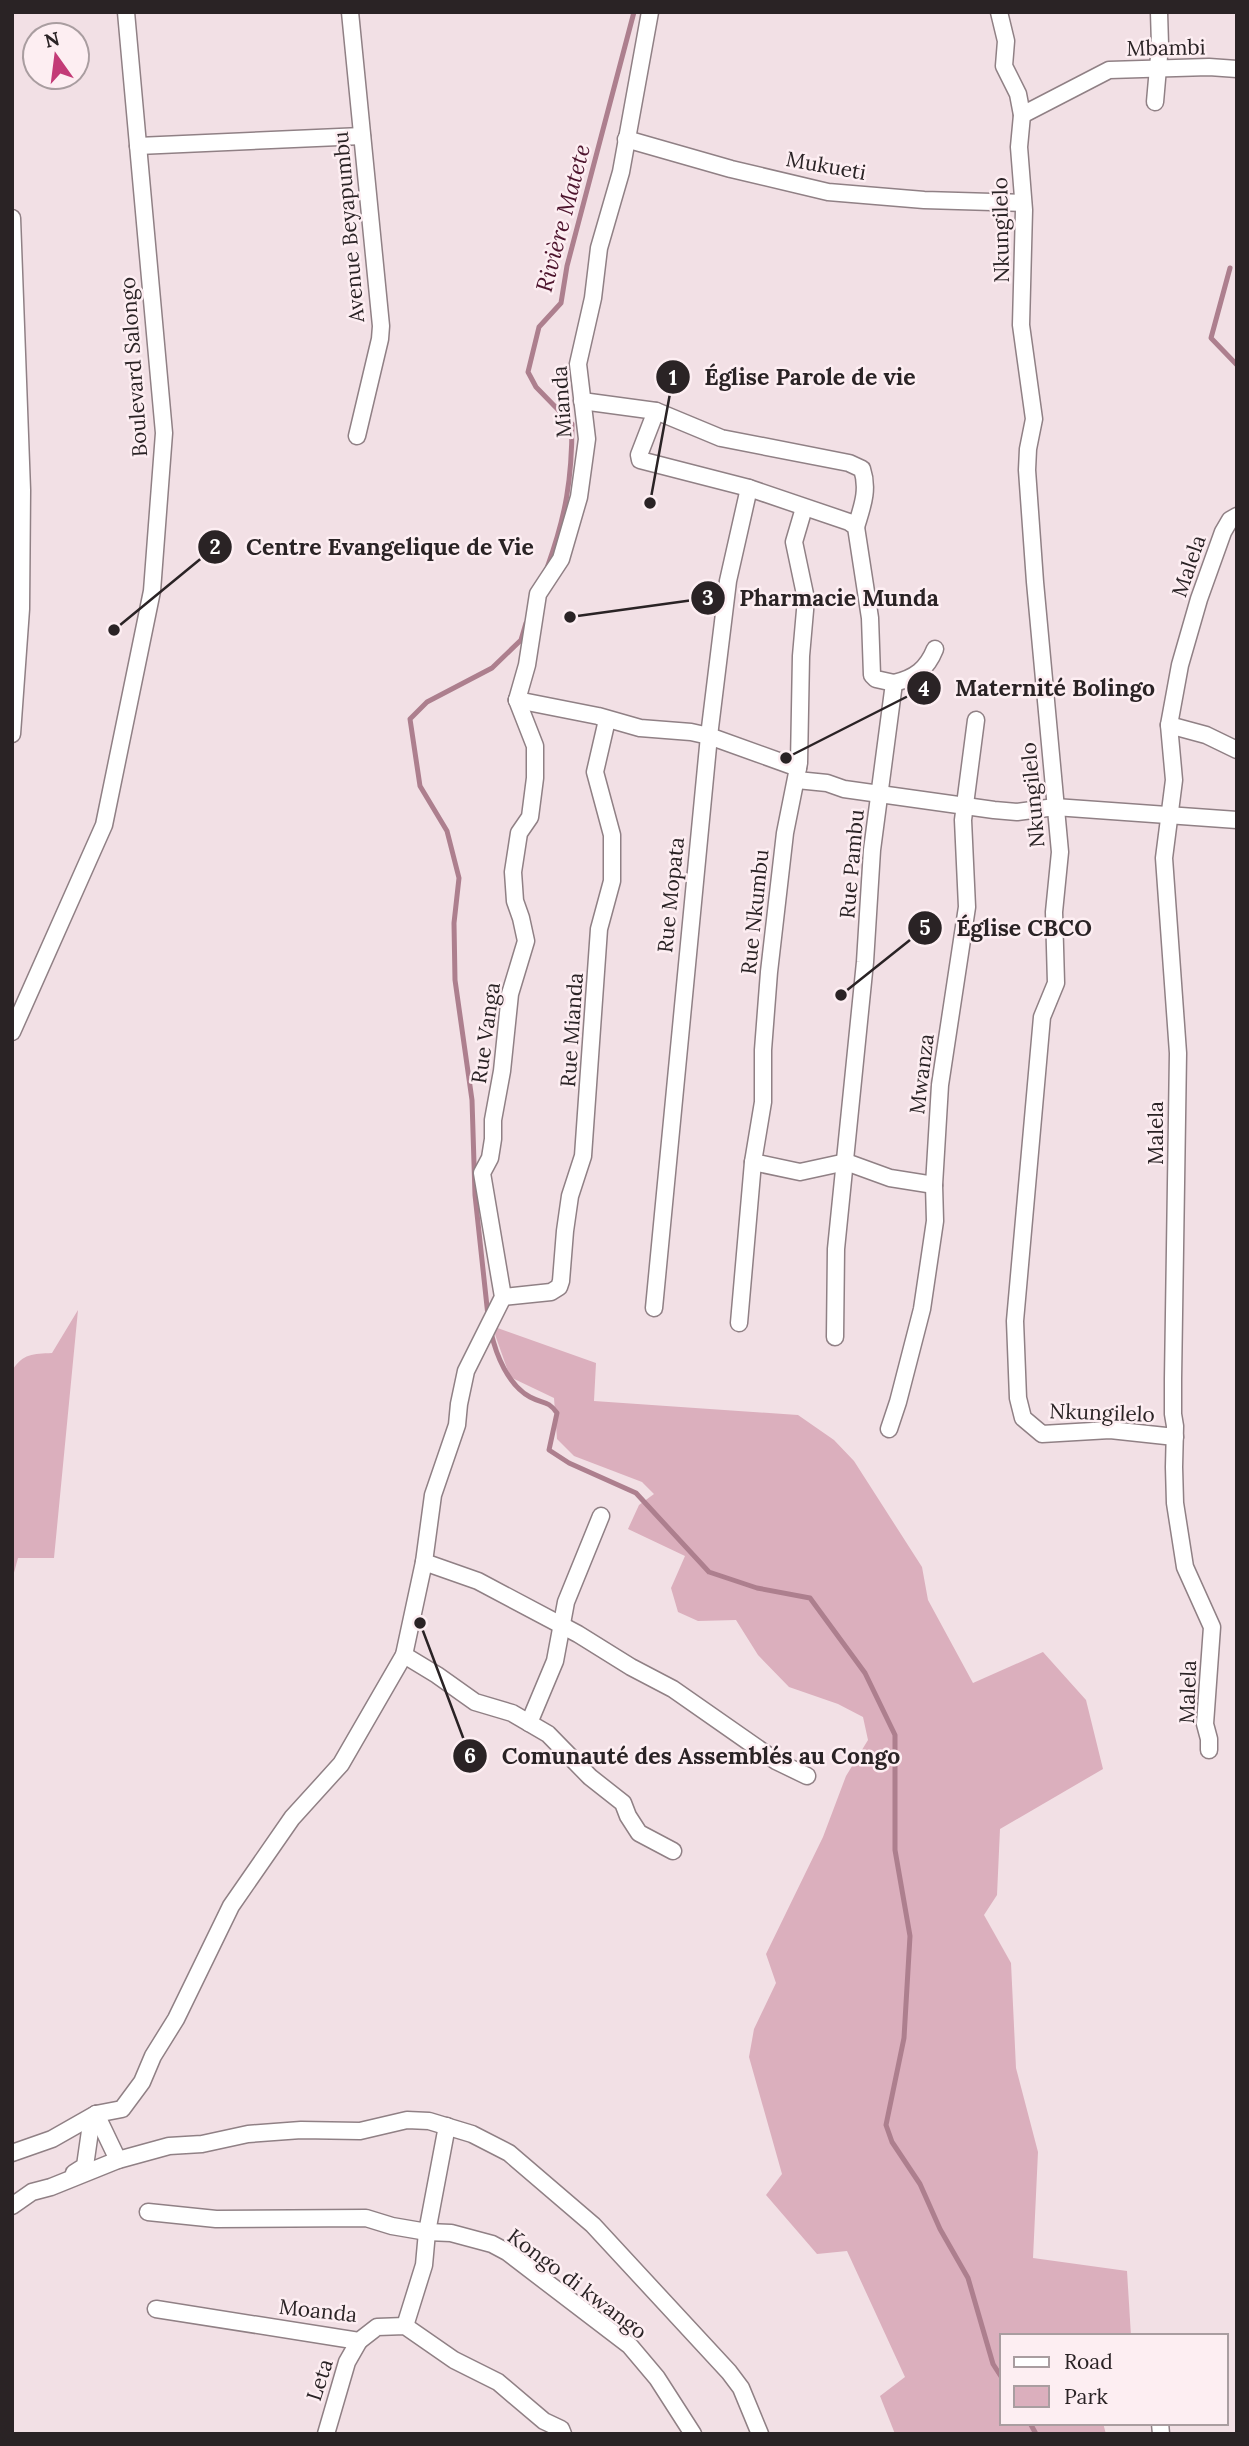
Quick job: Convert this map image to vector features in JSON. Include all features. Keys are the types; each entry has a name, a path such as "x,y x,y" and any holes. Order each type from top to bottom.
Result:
{"street":[{"name":"Boulevard Salongo","path":"12,1032 104,825 152,591 164,433 126,12"},
{"name":"Avenue Beyapumbu","path":"350,12 381,326 357,436"},
{"name":"Mianda","path":"517,700 527,665 538,594 561,559 579,497 587,439 578,364 593,298 599,248 621,172 650,12"},
{"name":"Nkungilelo","path":"999,12 1006,41 1004,66 1018,94 1022,115 1019,147 1023,204 1021,325 1034,419 1027,470 1060,852 1054,912 1056,983 1042,1017 1015,1321 1018,1398 1023,1419 1042,1434 1110,1430 1175,1437"},
{"path":"1155,103 1159,69 1159,12"},
{"name":"Mbambi","path":"1022,115 1109,70 1209,67 1237,69"},
{"path":"138,146 362,136"},
{"name":"Mukueti","path":"626,139 731,169 828,192 1023,204"},
{"path":"12,218 17,490 17,609 12,733"},
{"path":"582,401 656,411 721,438 849,463 862,470 865,495 856,527 870,618 872,675 894,683 910,679 922,670 935,649"},
{"path":"656,411 639,455 640,460 749,488 849,522 856,527"},
{"name":"Rue Mopata","path":"654,1308 709,736 726,592 749,488"},
{"name":"Rue Nkumbu","path":"739,1323 753,1162 763,1102 764,1037 785,833 798,774 801,656 806,599 794,542 804,508"},
{"name":"Malela","path":"1209,1750 1205,1724 1212,1627 1185,1567 1175,1503 1173,1379 1178,1053 1164,858 1174,780 1169,725 1187,637 1214,555 1233,518"},
{"name":"Rue Pambu","path":"835,1337 836,1249 865,962 872,850 894,683"},
{"path":"517,700 640,728 709,736 798,774 880,794 1017,811 1055,807 1237,820"},
{"name":"Rue Vanga","path":"503,1297 482,1173 492,1149 493,1121 502,1071 510,994 526,941 522,918 515,901 513,872 519,833 530,817 535,778 535,746 517,700"},
{"name":"Rue Mianda","path":"503,1297 551,1292 559,1287 561,1281 570,1196 583,1156 599,929 612,881 612,835 595,772 607,720"},
{"name":"Mwanza","path":"889,1429 922,1309 935,1222 934,1185 940,1085 967,907 963,820 976,720"},
{"path":"1169,725 1206,735 1237,750"},
{"path":"753,1162 800,1172 846,1162 890,1178 934,1185"},
{"path":"12,2153 52,2139 96,2114 122,2109 142,2082 153,2056 176,2019 231,1906 292,1818 341,1764 404,1655 424,1562 433,1495 457,1425 458,1404 466,1371 503,1297"},
{"path":"529,1723 555,1661 566,1602 601,1516"},
{"path":"424,1562 478,1581 578,1634 673,1689 776,1761 807,1776"},
{"path":"404,1655 475,1702 512,1713 548,1734 590,1777 623,1802 639,1833 673,1851"},
{"path":"96,2114 118,2160"},
{"path":"51,2187 85,2166 90,2131 96,2114"},
{"path":"12,2206 32,2192 118,2160 169,2146 202,2144 248,2134 301,2130 360,2131 407,2120 429,2121 447,2126 491,2142 509,2153 593,2225 729,2372 741,2388 760,2434"},
{"path":"447,2126 427,2232 422,2276 405,2326 454,2360 498,2382 544,2421 561,2429 563,2434"},
{"name":"Kongo di kwango","path":"148,2212 216,2219 366,2218 392,2226 451,2233 492,2244 507,2252 630,2346 657,2378 693,2434"},
{"name":"Moanda","path":"156,2309 359,2341 377,2327 405,2326"},
{"name":"Leta","path":"326,2434 347,2362 359,2341"}],"green space":[{"path":"78,1310 54,1558 18,1558 12,1580 12,1371 24,1358 34,1354 52,1353"},
{"path":"492,1326 596,1363 594,1401 798,1415 834,1440 854,1461 922,1567 928,1600 973,1683 1043,1652 1086,1700 1103,1769 1000,1829 997,1895 984,1915 1011,1963 1016,2068 1038,2152 1033,2258 1127,2271 1131,2334 1000,2334 1000,2425 1104,2425 1106,2434 895,2434 880,2396 905,2377 847,2251 817,2254 766,2195 782,2174 749,2057 754,2029 776,1983 766,1954 823,1837 846,1776 868,1740 863,1717 838,1704 789,1687 758,1655 736,1620 698,1621 678,1612 671,1588 685,1556 628,1529 639,1505 654,1494 642,1482 574,1456 557,1439 554,1398 510,1377"}],"waterway":[{"name":"Rivière Matete","path":"547,568 567,497 572,424 536,387 528,372 539,327 561,303 567,266 634,12"},
{"path":"1230,268 1211,338 1237,365"},
{"path":"488,1316 475,1195 472,1100 455,980 454,923 459,878 447,831 420,786 410,719 427,702 492,668 521,640 526,623"},
{"path":"491,1332 500,1360 515,1385 530,1397 551,1406 557,1413 549,1450 569,1463 636,1493 709,1572 757,1588 810,1598 865,1673 895,1735 895,1850 910,1936 904,2038 886,2125 892,2142 920,2184 940,2229 968,2278 993,2364 1000,2375"},
{"path":"1031,2425 1036,2434"}],"place":[{"name":"Église Parole de vie","path":"650,503"},
{"name":"Pharmacie Munda","path":"570,617"},
{"name":"Centre Evangelique de Vie","path":"114,630"},
{"name":"Maternité Bolingo","path":"786,758"},
{"name":"Église CBCO","path":"841,995"},
{"name":"Comunauté des Assemblés au Congo","path":"420,1623"}]}
